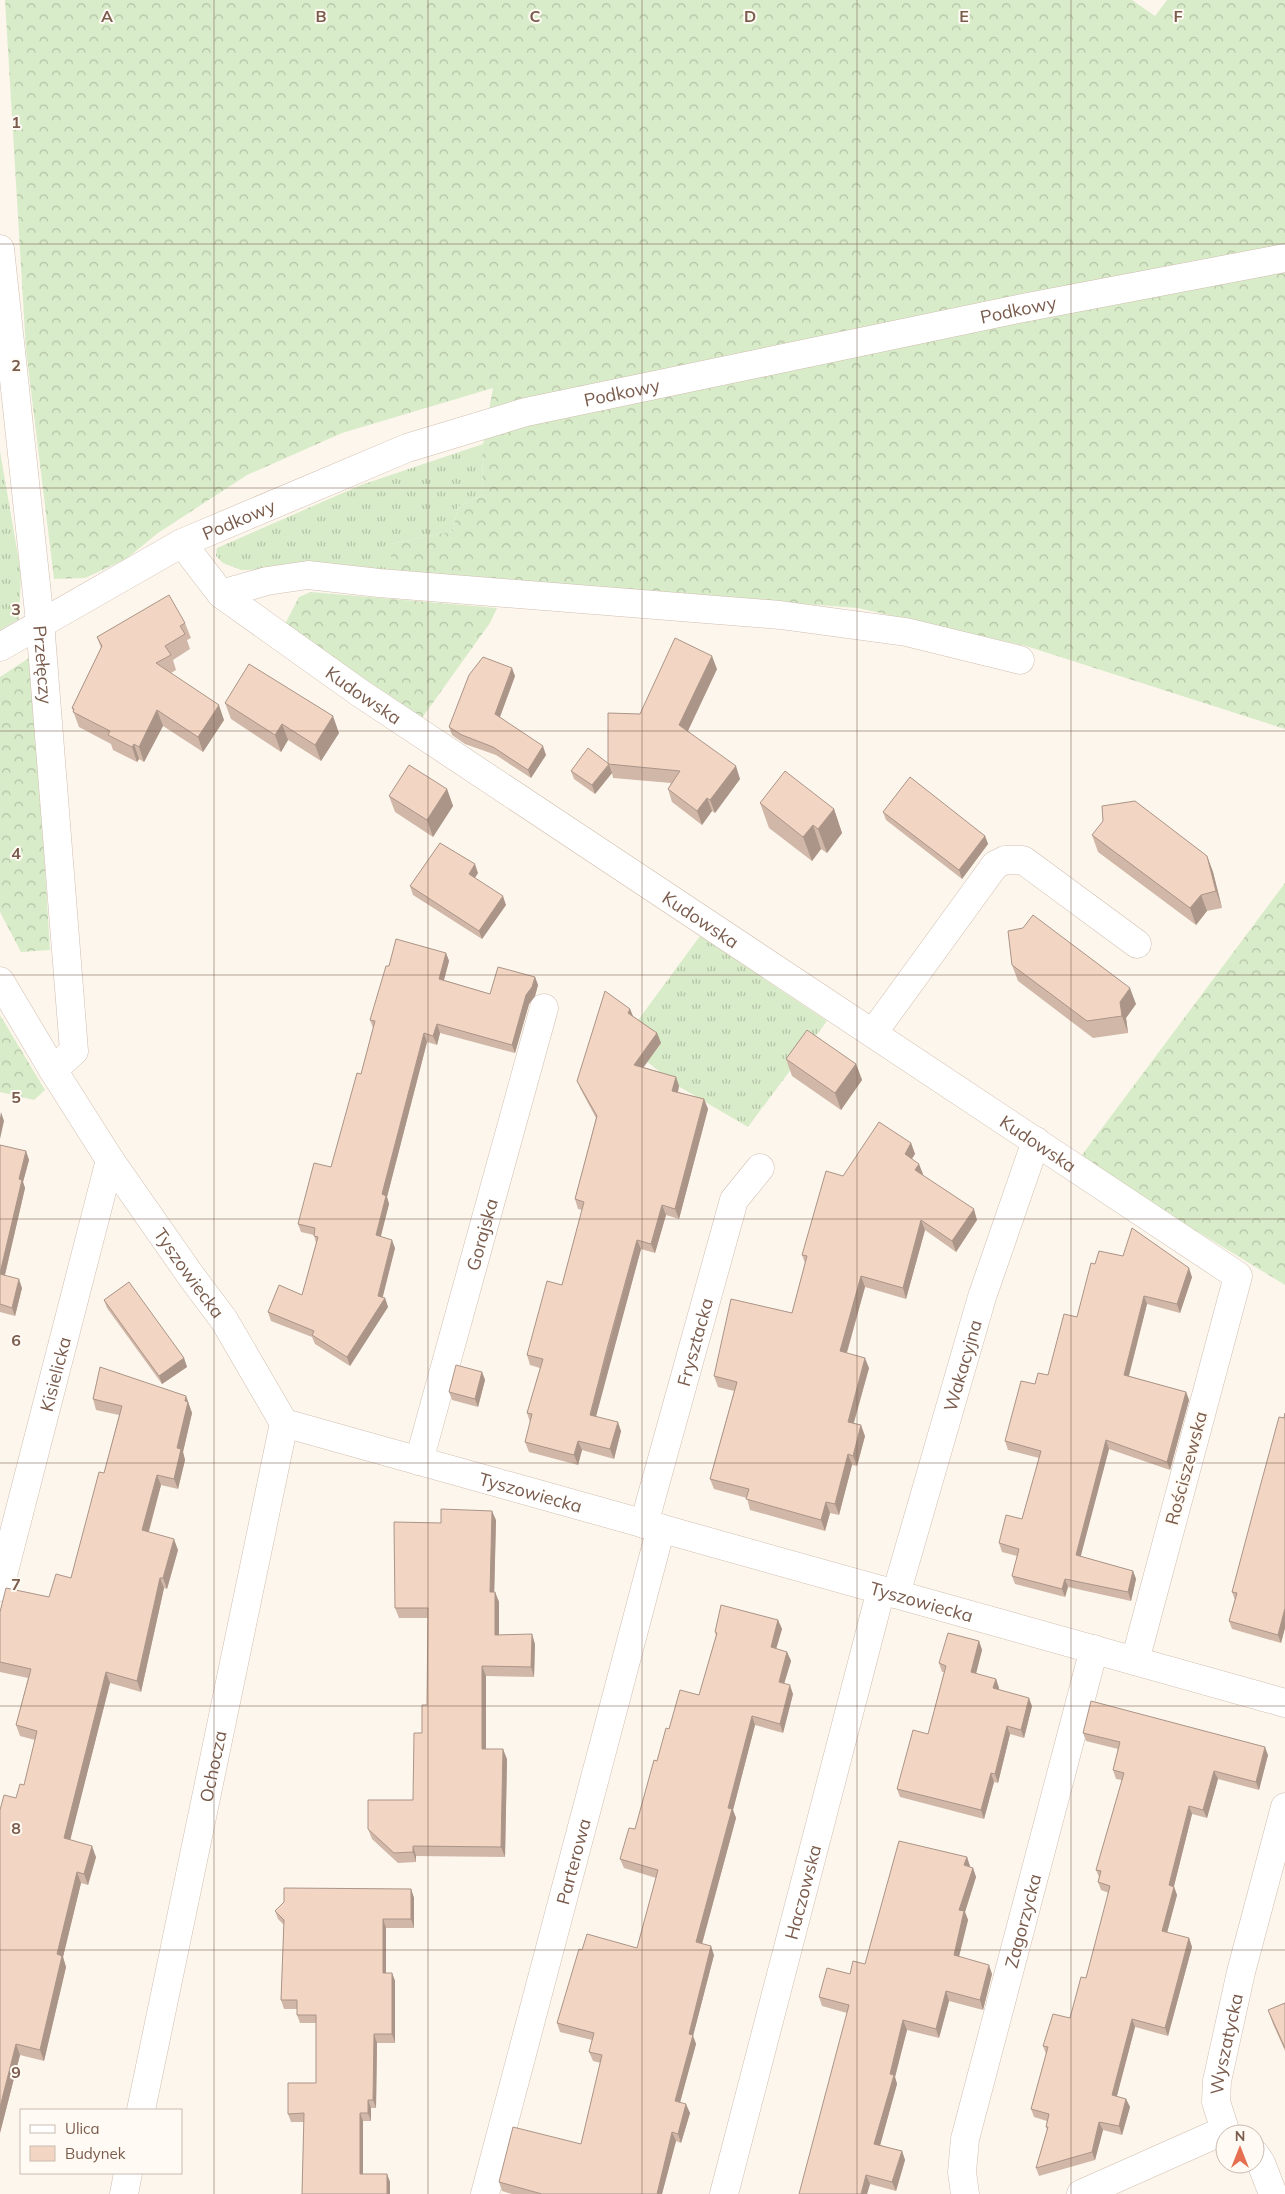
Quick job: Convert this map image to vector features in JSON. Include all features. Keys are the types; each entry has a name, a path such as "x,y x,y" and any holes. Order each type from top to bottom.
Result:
{"street":[{"name":"Przełęczy","path":"0,249 40,622 74,1051 53,1070"},
{"name":"Podkowy","path":"0,647 40,622 182,543 407,448 526,412 1023,308 1285,258"},
{"name":"Kudowska","path":"182,543 221,594 360,694 1238,1276"},
{"path":"221,594 267,581 308,575 379,583 780,615 906,632 1020,660"},
{"path":"873,1033 996,865 1005,860 1023,860 1137,944"},
{"name":"Tyszowiecka","path":"0,981 110,1160 224,1320 284,1423 1285,1703"},
{"name":"Gorajska","path":"419,1461 544,1008"},
{"name":"Wakacyjna","path":"889,1592 982,1297 1036,1141"},
{"name":"Kisielicka","path":"0,1587 110,1160"},
{"name":"Frysztacka","path":"653,1526 734,1200 760,1168"},
{"name":"Rościszewska","path":"1135,1661 1238,1276"},
{"name":"Ochocza","path":"141,2109 284,1423"},
{"name":"Parterowa","path":"484,2194 653,1526"},
{"name":"Haczowska","path":"724,2194 889,1592"},
{"name":"Zagorzycka","path":"965,2194 962,2172 965,2139 1094,1649"},
{"name":"Wyszatycka","path":"1225,2124 1216,2102 1217,2081 1241,1972 1285,1807"},
{"name":"Wyszatycka","path":"1081,2194 1215,2137"},
{"path":"124,2194 128,2174"},
{"path":"1264,2174 1274,2194"}],"green space":[{"path":"5,0 1132,0 1155,16 1167,0 1285,0 1285,729 1026,646 858,608 391,574 391,544 453,531 458,507 482,495 483,444 493,388 342,433 247,475 158,533 126,559 85,578 54,579 26,350"},
{"path":"483,444 482,495 458,507 453,531 391,544 391,574 281,569 241,570 223,563 216,556 217,548 361,485"},
{"path":"0,451 21,573 19,619 0,630"},
{"path":"311,592 497,608 490,623 419,722 283,628 299,597"},
{"path":"32,656 50,950 21,952 0,912 0,677"},
{"path":"1285,883 1285,1285 1079,1159"},
{"path":"700,936 827,1021 748,1127 678,1086 622,1042"},
{"path":"0,1015 45,1090 34,1100 0,1092"}],"building":[{"path":"169,595 185,623 180,626 185,634 165,646 171,655 156,663 219,705 198,737 157,710 139,747 134,744 132,747 108,735 110,731 73,712 74,709 72,708 102,646 97,637"},
{"path":"675,638 712,656 679,725 736,766 710,800 707,798 697,811 668,789 680,771 608,764 608,713 640,714"},
{"path":"483,657 512,668 495,714 543,746 528,770 493,747 462,735 449,727 469,675"},
{"path":"249,664 333,716 315,745 282,724 275,735 225,703"},
{"path":"588,748 609,764 592,785 571,771"},
{"path":"409,765 447,789 427,820 389,796"},
{"path":"785,771 834,809 818,829 813,825 803,837 760,803"},
{"path":"910,777 985,836 959,870 883,812"},
{"path":"1135,801 1207,856 1216,891 1201,895 1190,908 1092,835 1103,821 1102,806"},
{"path":"440,843 475,864 469,874 503,896 479,931 410,886"},
{"path":"1033,915 1130,988 1120,1002 1122,1016 1087,1021 1012,965 1008,931 1023,928"},
{"path":"396,939 446,953 439,979 490,994 498,967 535,977 532,987 526,995 512,1045 437,1024 433,1036 424,1033 382,1194 386,1196 376,1235 392,1240 378,1296 385,1298 347,1357 312,1335 314,1331 268,1312 279,1285 302,1295 318,1237 314,1236 315,1228 298,1224 314,1163 331,1167 357,1073 361,1074 375,1021 370,1020 386,966 389,966"},
{"path":"605,991 630,1009 628,1013 657,1033 634,1065 676,1077 672,1091 704,1099 675,1209 662,1205 651,1244 637,1240 608,1345 590,1415 618,1422 610,1449 578,1441 574,1455 525,1442 532,1414 527,1413 543,1359 527,1355 547,1281 562,1285 584,1202 575,1199 597,1116 577,1081"},
{"path":"807,1030 856,1064 835,1093 786,1059"},
{"path":"879,1122 911,1143 905,1154 919,1164 915,1170 974,1209 952,1241 921,1220 903,1288 861,1276 840,1351 865,1358 848,1422 861,1425 853,1456 848,1454 835,1504 826,1502 821,1520 746,1499 749,1489 710,1479 737,1382 714,1376 731,1299 792,1313 807,1256 802,1255 826,1171 843,1176"},
{"path":"0,1145 26,1151 19,1179 22,1180 0,1273"},
{"path":"1132,1228 1189,1268 1177,1304 1144,1296 1124,1375 1186,1392 1167,1462 1106,1440 1076,1555 1133,1571 1128,1592 1065,1579 1062,1589 1012,1576 1019,1549 999,1543 1006,1515 1022,1519 1041,1451 1005,1441 1021,1381 1035,1384 1038,1373 1048,1375 1064,1314 1077,1317 1091,1263 1095,1264 1099,1251 1123,1256"},
{"path":"0,1274 19,1279 12,1308 0,1304"},
{"path":"129,1282 184,1358 159,1376 104,1300"},
{"path":"456,1365 482,1372 475,1399 449,1392"},
{"path":"100,1367 186,1396 185,1401 188,1402 177,1448 181,1449 174,1479 157,1475 142,1530 174,1539 163,1578 160,1578 137,1681 106,1672 64,1838 92,1846 84,1874 77,1872 57,1954 62,1956 40,2050 16,2044 0,2107 0,1810 4,1795 16,1798 20,1784 24,1785 37,1731 16,1725 31,1669 0,1662 0,1612 6,1588 49,1597 56,1574 71,1578 99,1472 104,1473 122,1406 93,1399"},
{"path":"1285,1413 1285,1608 1278,1635 1229,1621 1237,1593 1232,1592 1254,1509 1279,1417 1284,1418"},
{"path":"441,1509 492,1511 490,1592 495,1592 495,1635 532,1634 531,1667 482,1666 482,1749 503,1749 501,1847 413,1846 413,1852 394,1853 368,1829 368,1800 413,1800 414,1733 422,1733 422,1705 427,1705 428,1608 395,1608 394,1522 441,1523"},
{"path":"721,1605 778,1620 771,1647 787,1652 779,1682 790,1685 780,1724 752,1716 728,1808 732,1809 696,1942 711,1946 689,2034 693,2035 675,2101 686,2104 678,2134 672,2132 657,2194 542,2194 499,2182 513,2127 581,2144 602,2055 589,2052 594,2033 557,2023 579,1949 582,1950 587,1934 637,1948 658,1870 620,1859 629,1828 635,1829 654,1760 657,1761 666,1728 669,1729 680,1690 699,1695 717,1633 715,1632"},
{"path":"948,1633 979,1641 971,1672 996,1679 993,1688 1029,1698 1021,1730 1007,1726 995,1774 991,1773 981,1810 897,1789 913,1730 928,1734 946,1666 939,1663"},
{"path":"1091,1701 1265,1747 1256,1782 1214,1771 1203,1810 1189,1806 1169,1885 1174,1887 1162,1931 1189,1938 1165,2028 1132,2019 1112,2095 1126,2099 1119,2126 1099,2122 1092,2152 1036,2168 1048,2127 1046,2127 1049,2114 1031,2109 1048,2047 1043,2046 1053,2014 1070,2018 1081,1977 1086,1978 1110,1886 1098,1882 1101,1871 1096,1870 1124,1773 1113,1770 1120,1742 1083,1733"},
{"path":"899,1841 967,1857 964,1865 973,1868 959,1910 964,1911 954,1955 989,1965 980,2000 946,1991 936,2029 903,2020 890,2074 894,2075 874,2144 902,2151 892,2182 866,2175 861,2194 799,2194 849,2005 819,1997 827,1968 850,1974 853,1961 865,1964"},
{"path":"284,1888 411,1889 411,1919 383,1919 383,1973 392,1973 392,2034 374,2034 373,2100 368,2100 368,2113 360,2113 360,2174 387,2174 387,2194 302,2194 304,2113 288,2114 288,2083 316,2083 316,2015 297,2015 297,2000 281,2000 284,1920 275,1911 284,1902"},
{"path":"1285,2003 1285,2048 1268,2010"}]}
